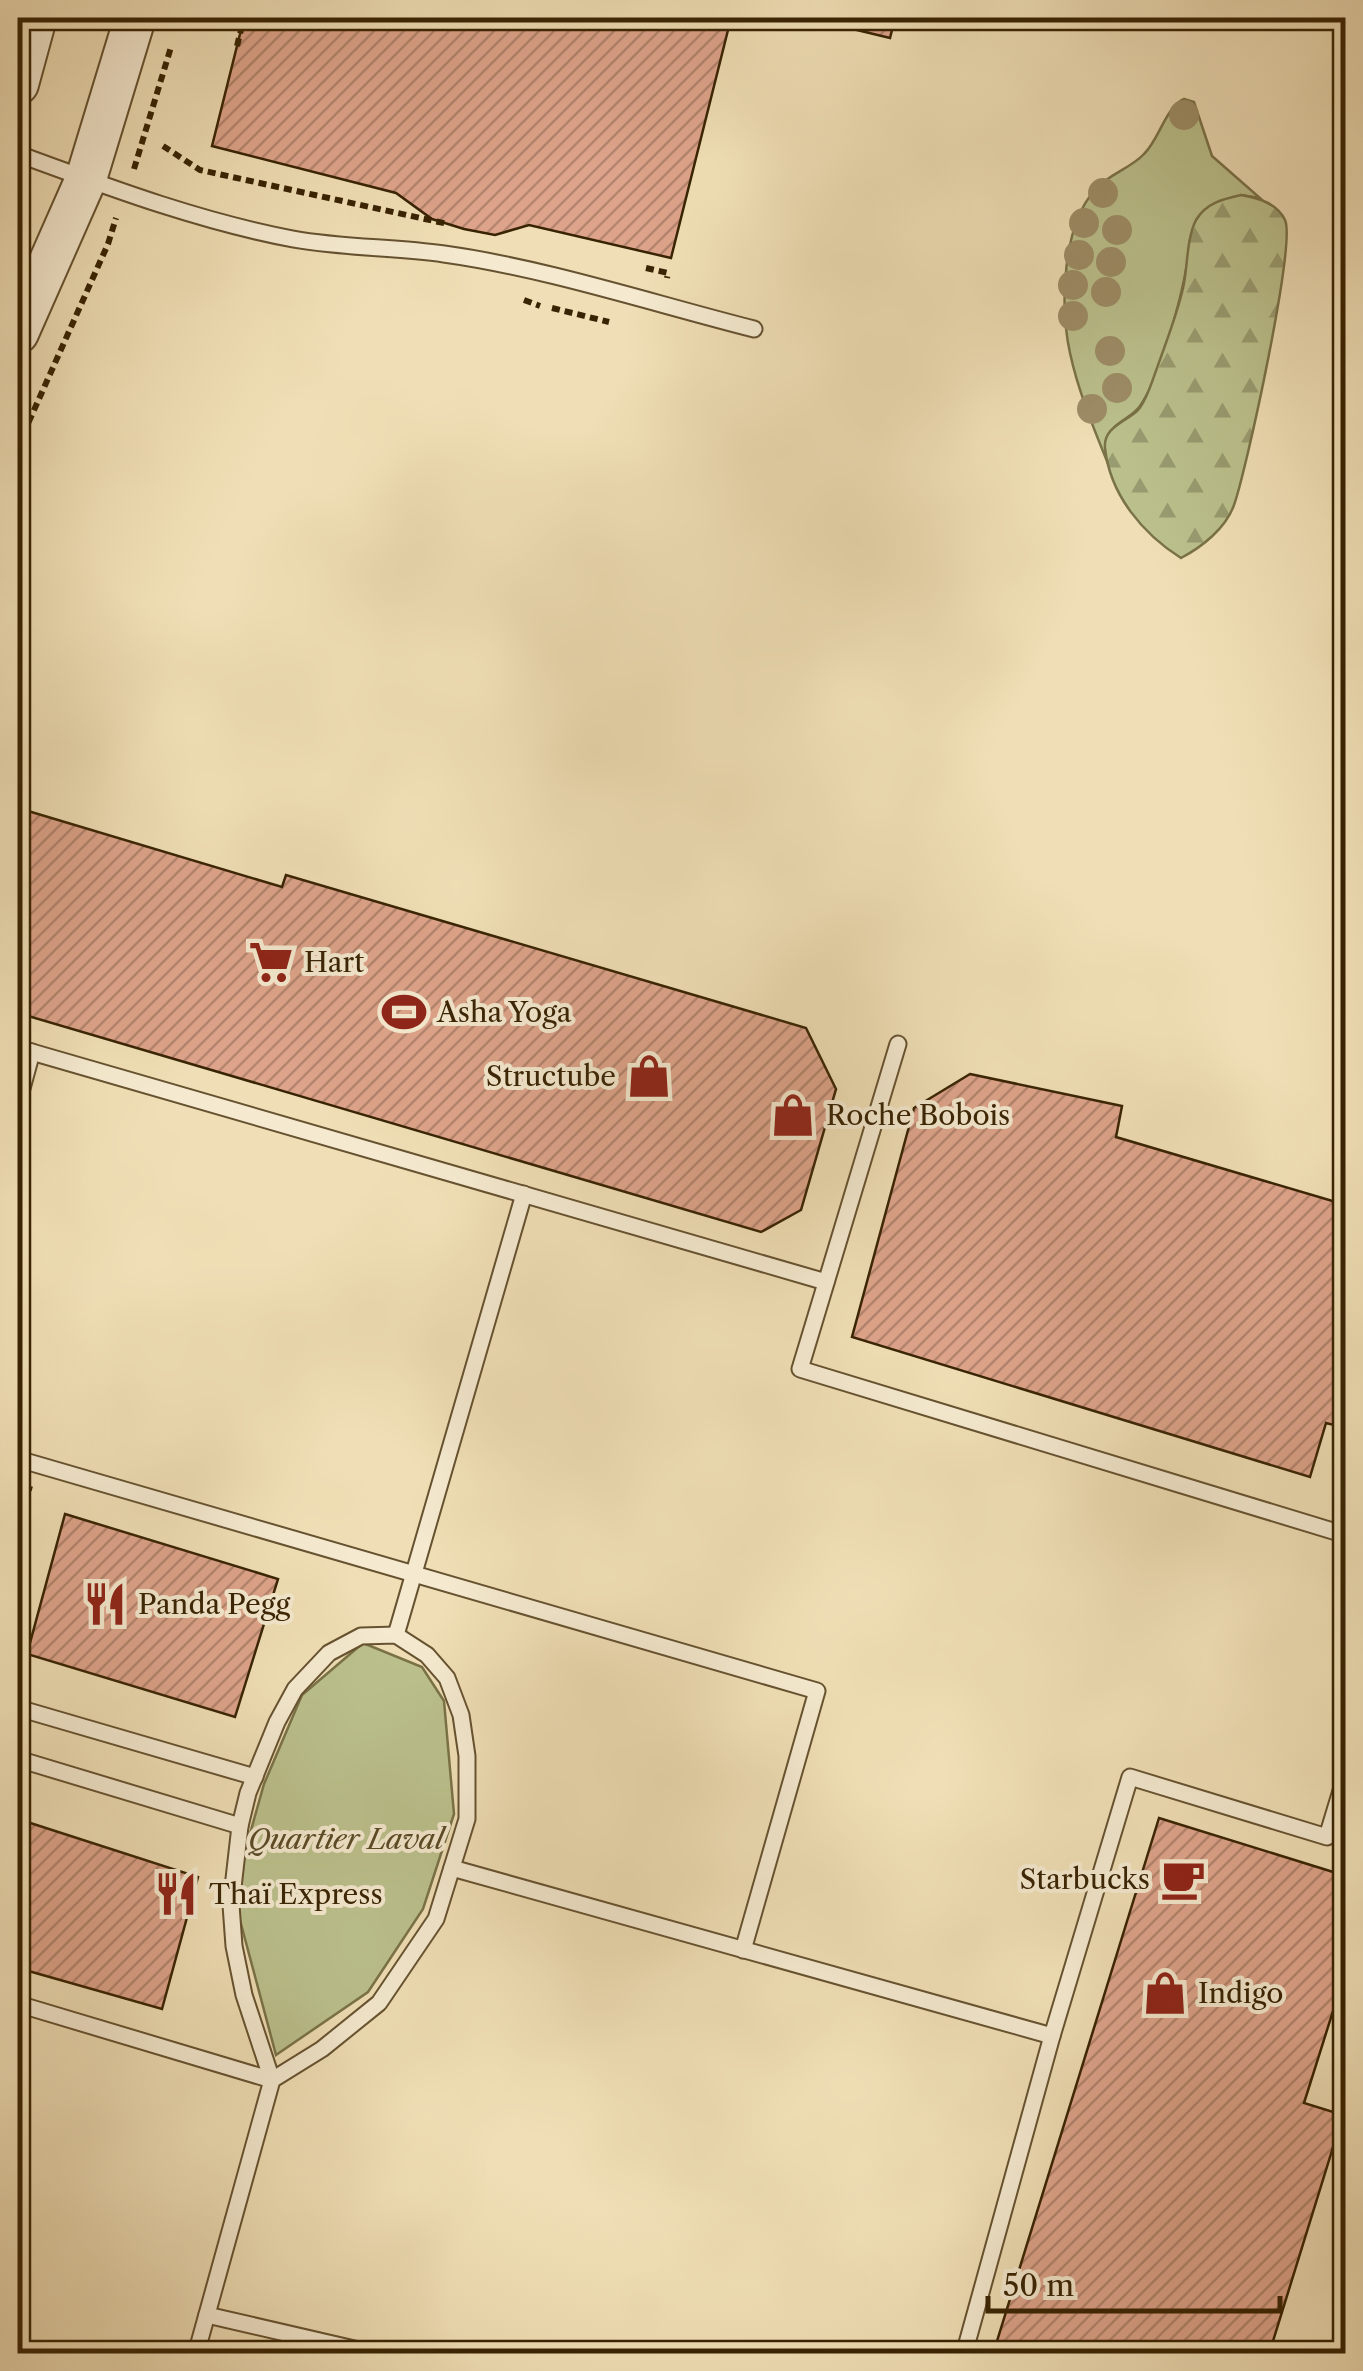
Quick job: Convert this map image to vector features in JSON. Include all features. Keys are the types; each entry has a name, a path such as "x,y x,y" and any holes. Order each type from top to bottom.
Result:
{"street":[{"path":"18,84 36,18"},
{"path":"18,333 86,179 136,18"}],"lane":[{"path":"18,154 144,202 241,228 316,243 445,254 754,329"},
{"path":"898,1044 800,1369 1346,1535"},
{"path":"18,1104 25,1050 826,1282"},
{"path":"396,1635 524,1194"},
{"path":"18,1460 818,1691 744,1950"},
{"path":"18,2004 272,2080 322,2049 379,2003 436,1919 467,1820 467,1756 460,1715 447,1678 428,1655 396,1635 361,1636 329,1653 295,1689 276,1722 255,1777 240,1826 231,1905 244,1995 272,2080 196,2354"},
{"path":"18,1708 255,1777"},
{"path":"18,1759 240,1826"},
{"path":"964,2354 1052,2036 1130,1777 1327,1837 1346,1774"},
{"path":"452,1868 1052,2036"},
{"path":"206,2315 376,2354"}],"path":[{"path":"237,46 244,18"},
{"path":"146,138 174,35"},
{"path":"163,146 200,170 464,229"},
{"path":"18,446 108,244"},
{"path":"630,264 668,273"},
{"path":"524,300 540,306"},
{"path":"18,1528 36,1464"}],"green space":[{"path":"1184,99 1194,102 1212,156 1260,198 1241,195 1190,240 1179,301 1157,372 1140,406 1113,428 1107,438 1106,452 1113,476 1083,400 1070,353 1065,291 1070,245 1084,205 1095,190 1144,154 1172,109"},
{"path":"1241,195 1272,205 1285,220 1277,312 1234,505 1212,536 1181,558 1142,525 1121,497 1108,465 1105,441 1111,430 1138,410 1149,390 1181,298 1196,220 1210,206"},
{"name":"Quartier Laval","path":"363,1643 422,1667 444,1701 454,1814 423,1909 368,1992 276,2055 233,1894 264,1784 302,1695"}],"building":[{"path":"244,18 731,18 671,258 529,225 495,235 464,229 432,219 396,193 212,146"},
{"path":"807,18 895,18 890,38"},
{"path":"18,808 282,887 286,875 806,1028 836,1089 801,1210 761,1232 18,1013"},
{"path":"970,1074 1122,1106 1116,1137 1346,1205 1346,1428 1326,1423 1310,1477 852,1337 914,1108"},
{"path":"65,1514 278,1579 235,1717 27,1654"},
{"path":"1159,1818 1346,1876 1346,1970 1304,2103 1343,2115 1269,2354 993,2354"},
{"path":"18,1819 198,1877 162,2009 18,1968"}],"place":[{"name":"Hart","path":"271,962"},
{"name":"Asha Yoga","path":"404,1012"},
{"name":"Structube","path":"649,1076"},
{"name":"Roche Bobois","path":"793,1115"},
{"name":"Panda Pegg","path":"105,1604"},
{"name":"Starbucks","path":"1183,1879"},
{"name":"Thaï Express","path":"176,1894"},
{"name":"Indigo","path":"1165,1993"}]}
